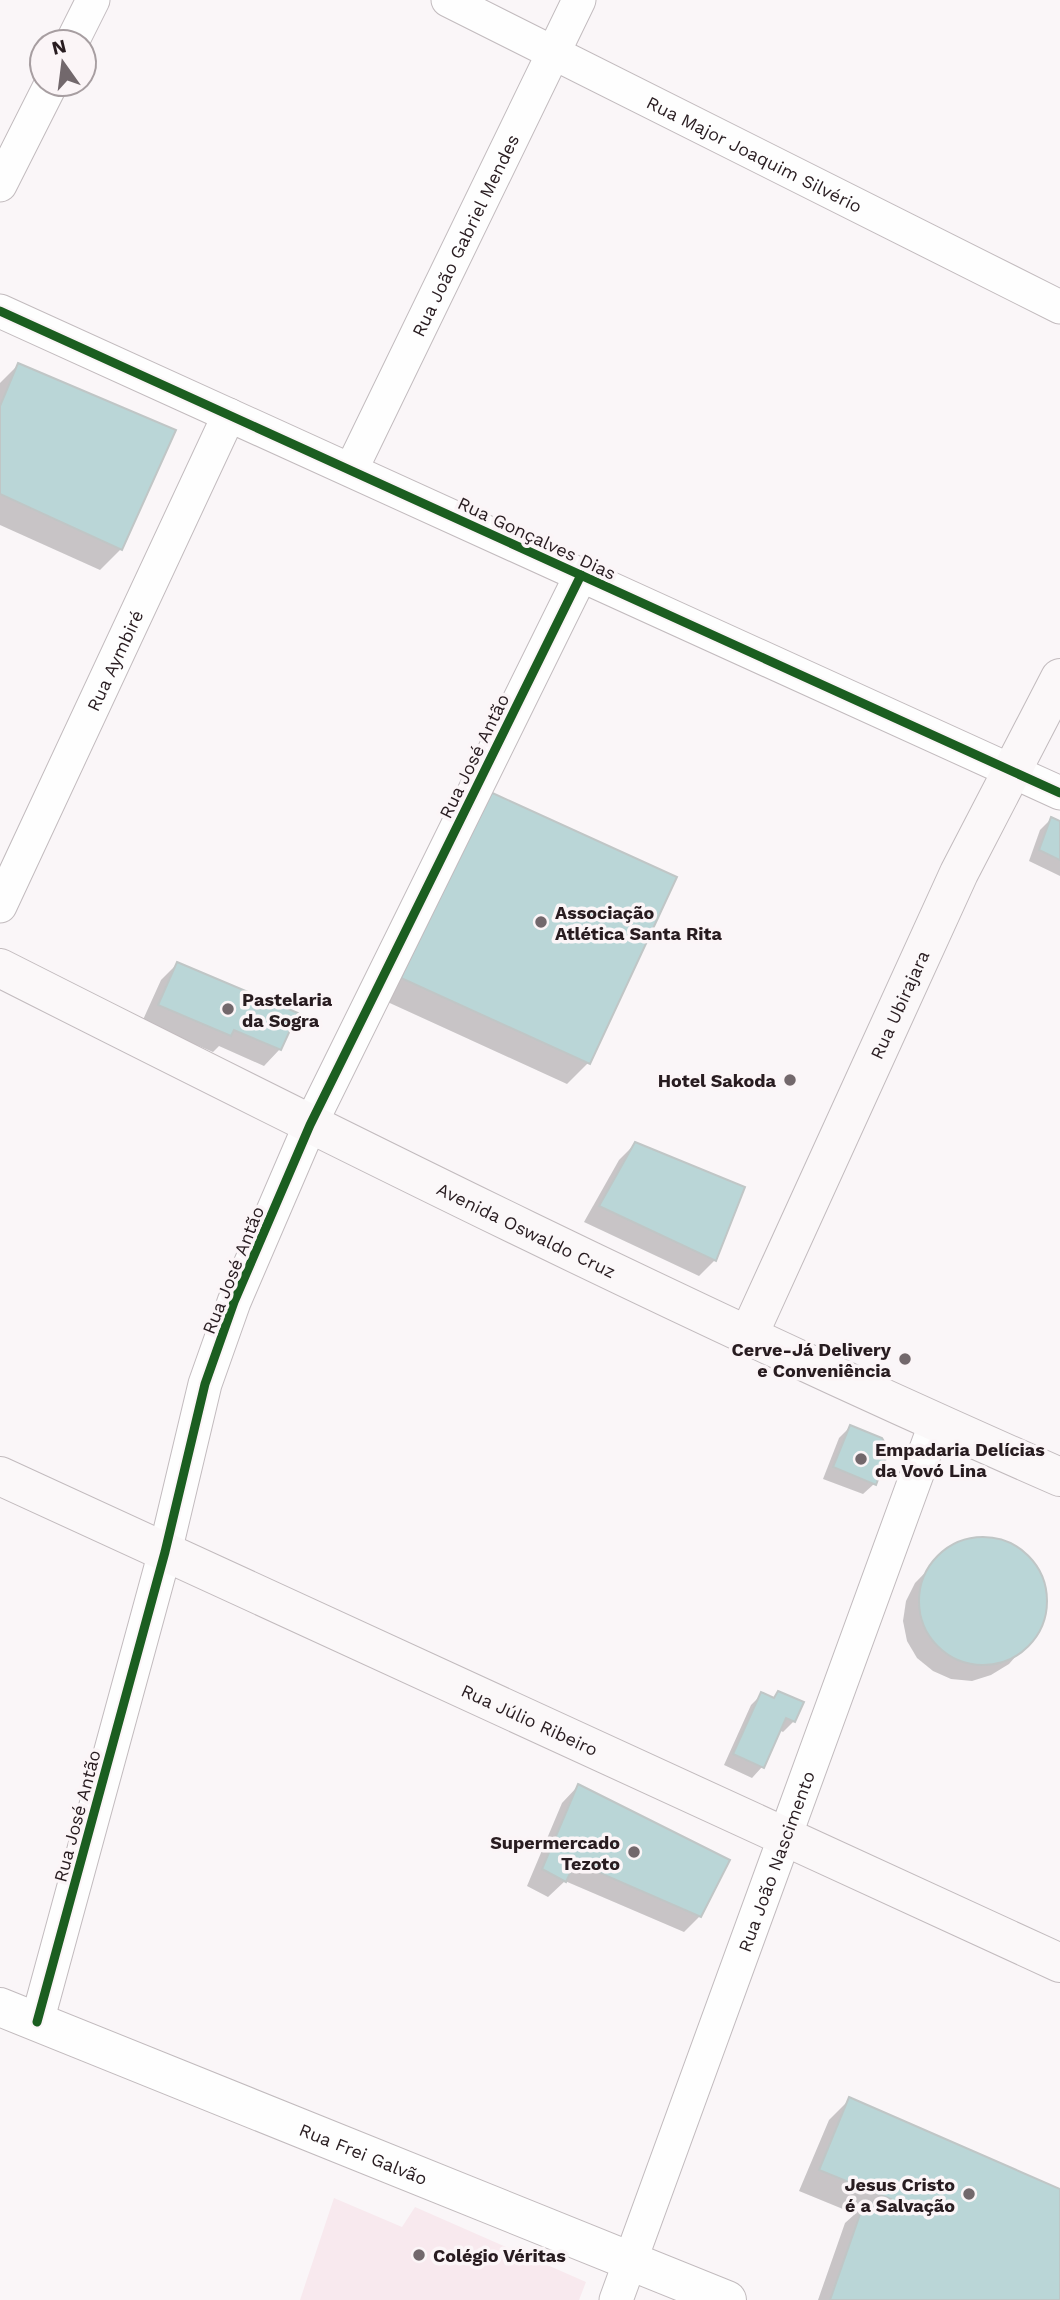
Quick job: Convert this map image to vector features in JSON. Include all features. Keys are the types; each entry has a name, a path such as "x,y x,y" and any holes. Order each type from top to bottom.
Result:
{"main road":[{"name":"Rua Ubirajara","path":"750,1334 959,873 1060,678"},
{"name":"Avenida Oswaldo Cruz","path":"0,968 310,1125 936,1422 1060,1477"},
{"name":"Rua Júlio Ribeiro","path":"0,1476 1060,1963"}],"street":[{"path":"79,28 93,0"},
{"name":"Rua Major Joaquim Silvério","path":"448,0 1060,307"},
{"name":"Rua João Gabriel Mendes","path":"351,470 579,0"},
{"path":"0,185 44,98"},
{"name":"Rua Gonçalves Dias","path":"0,311 1060,793"},
{"name":"Rua Aymbiré","path":"0,906 229,415"},
{"name":"Rua José Antão","path":"37,2022 165,1552 205,1384 234,1302 310,1125 581,575"},
{"name":"Rua João Nascimento","path":"615,2300 936,1422"},
{"name":"Rua Frei Galvão","path":"0,2007 727,2300"}],"path":[{"path":"661,1077 670,1081"}],"shaded area":[{"name":"Colégio Véritas","path":"334,2198 402,2227 415,2207 586,2282 579,2300 300,2300"}],"building":[{"path":"18,363 176,430 122,550 0,494 0,406"},
{"name":"Associação Atlética Santa Rita","path":"488,791 677,877 590,1064 401,978"},
{"path":"1051,817 1060,821 1060,860 1039,850"},
{"name":"Pastelaria da Sogra","path":"177,962 298,1013 281,1050 234,1030 231,1036 158,1005"},
{"path":"635,1142 745,1187 716,1261 599,1206"},
{"name":"Empadaria Delícias da Vovó Lina","path":"850,1425 882,1438 889,1450 876,1485 833,1467"},
{"path":"983,1537 1007,1542 1028,1556 1042,1577 1047,1601 1042,1625 1028,1646 1007,1660 983,1665 959,1660 938,1646 924,1625 919,1601 924,1577 938,1556 959,1542"},
{"path":"778,1691 804,1702 795,1722 786,1718 764,1768 733,1754 761,1692 774,1698"},
{"path":"578,1784 730,1860 701,1917 575,1862 566,1882 542,1869"},
{"name":"Jesus Cristo é a Salvação","path":"849,2097 1060,2189 1060,2300 830,2300 865,2200 888,2209 891,2199 819,2170"}],"cycle path":[{"path":"0,311 1060,793"},
{"path":"37,2022 165,1552 205,1384 234,1302 310,1125 581,575"}],"place":[{"name":"Associação Atlética Santa Rita","path":"541,922"},
{"name":"Pastelaria da Sogra","path":"228,1009"},
{"name":"Hotel Sakoda","path":"790,1080"},
{"name":"Cerve-Já Delivery e Conveniência","path":"905,1359"},
{"name":"Empadaria Delícias da Vovó Lina","path":"861,1459"},
{"name":"Supermercado Tezoto","path":"634,1852"},
{"name":"Jesus Cristo é a Salvação","path":"969,2194"},
{"name":"Colégio Véritas","path":"419,2255"}]}
